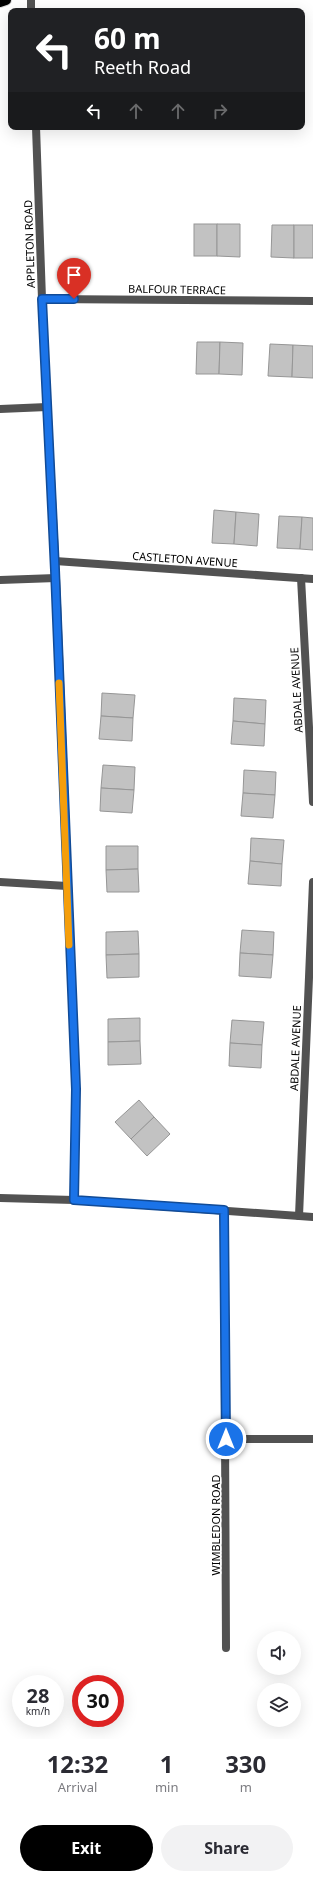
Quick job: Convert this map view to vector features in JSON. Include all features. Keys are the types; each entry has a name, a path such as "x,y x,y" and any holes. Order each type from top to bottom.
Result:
{"main road":[{"path":"0,2 6,0"}],"street":[{"name":"APPLETON ROAD","path":"36,130 42,299 56,578 76,1089 74,1200"},
{"name":"BALFOUR TERRACE","path":"42,299 313,301"},
{"path":"0,409 48,407"},
{"name":"CASTLETON AVENUE","path":"55,561 313,579"},
{"path":"0,580 56,578"},
{"name":"ABDALE AVENUE","path":"301,578 313,802"},
{"path":"0,882 67,886"},
{"name":"ABDALE AVENUE","path":"299,1216 313,882"},
{"path":"0,1198 74,1200 313,1217"},
{"name":"WIMBLEDON ROAD","path":"224,1210 226,1648"},
{"path":"226,1439 313,1439"}],"building":[{"path":"194,224 217,224 217,256 194,256"},
{"path":"217,224 240,224 240,257 217,256"},
{"path":"272,225 294,225 294,258 271,257"},
{"path":"294,225 313,225 313,258 294,258"},
{"path":"197,342 220,342 219,374 196,374"},
{"path":"220,342 243,343 242,375 219,374"},
{"path":"270,344 293,345 292,377 268,376"},
{"path":"293,345 313,346 313,378 292,377"},
{"path":"214,510 236,512 234,544 212,543"},
{"path":"236,512 259,514 257,546 234,544"},
{"path":"279,516 302,517 300,549 277,548"},
{"path":"302,517 313,518 313,550 300,549"},
{"path":"102,693 135,695 133,718 101,716"},
{"path":"234,698 266,700 265,724 233,721"},
{"path":"101,716 133,718 132,741 99,739"},
{"path":"233,721 265,724 264,746 231,744"},
{"path":"103,765 135,767 134,790 101,788"},
{"path":"244,770 276,772 275,795 243,793"},
{"path":"101,788 134,790 132,813 100,811"},
{"path":"243,793 275,795 273,818 241,816"},
{"path":"251,838 284,840 282,864 250,861"},
{"path":"106,846 138,846 138,869 106,870"},
{"path":"250,861 282,864 281,886 248,884"},
{"path":"138,869 139,892 107,892 106,870"},
{"path":"242,930 274,932 273,955 240,953"},
{"path":"138,931 139,954 106,955 106,932"},
{"path":"240,953 273,955 271,978 239,976"},
{"path":"139,954 139,977 107,978 106,955"},
{"path":"140,1018 140,1041 108,1042 108,1019"},
{"path":"232,1020 264,1022 262,1045 230,1043"},
{"path":"140,1041 141,1064 108,1065 108,1042"},
{"path":"230,1043 262,1045 261,1068 229,1066"},
{"path":"139,1100 154,1117 131,1139 115,1122"},
{"path":"154,1117 170,1134 147,1156 131,1139"}],"slow traffic":[{"path":"59,683 69,945"}],"route":[{"path":"74,299 42,299 48,407 76,1089 74,1200 224,1210 226,1439"}]}
